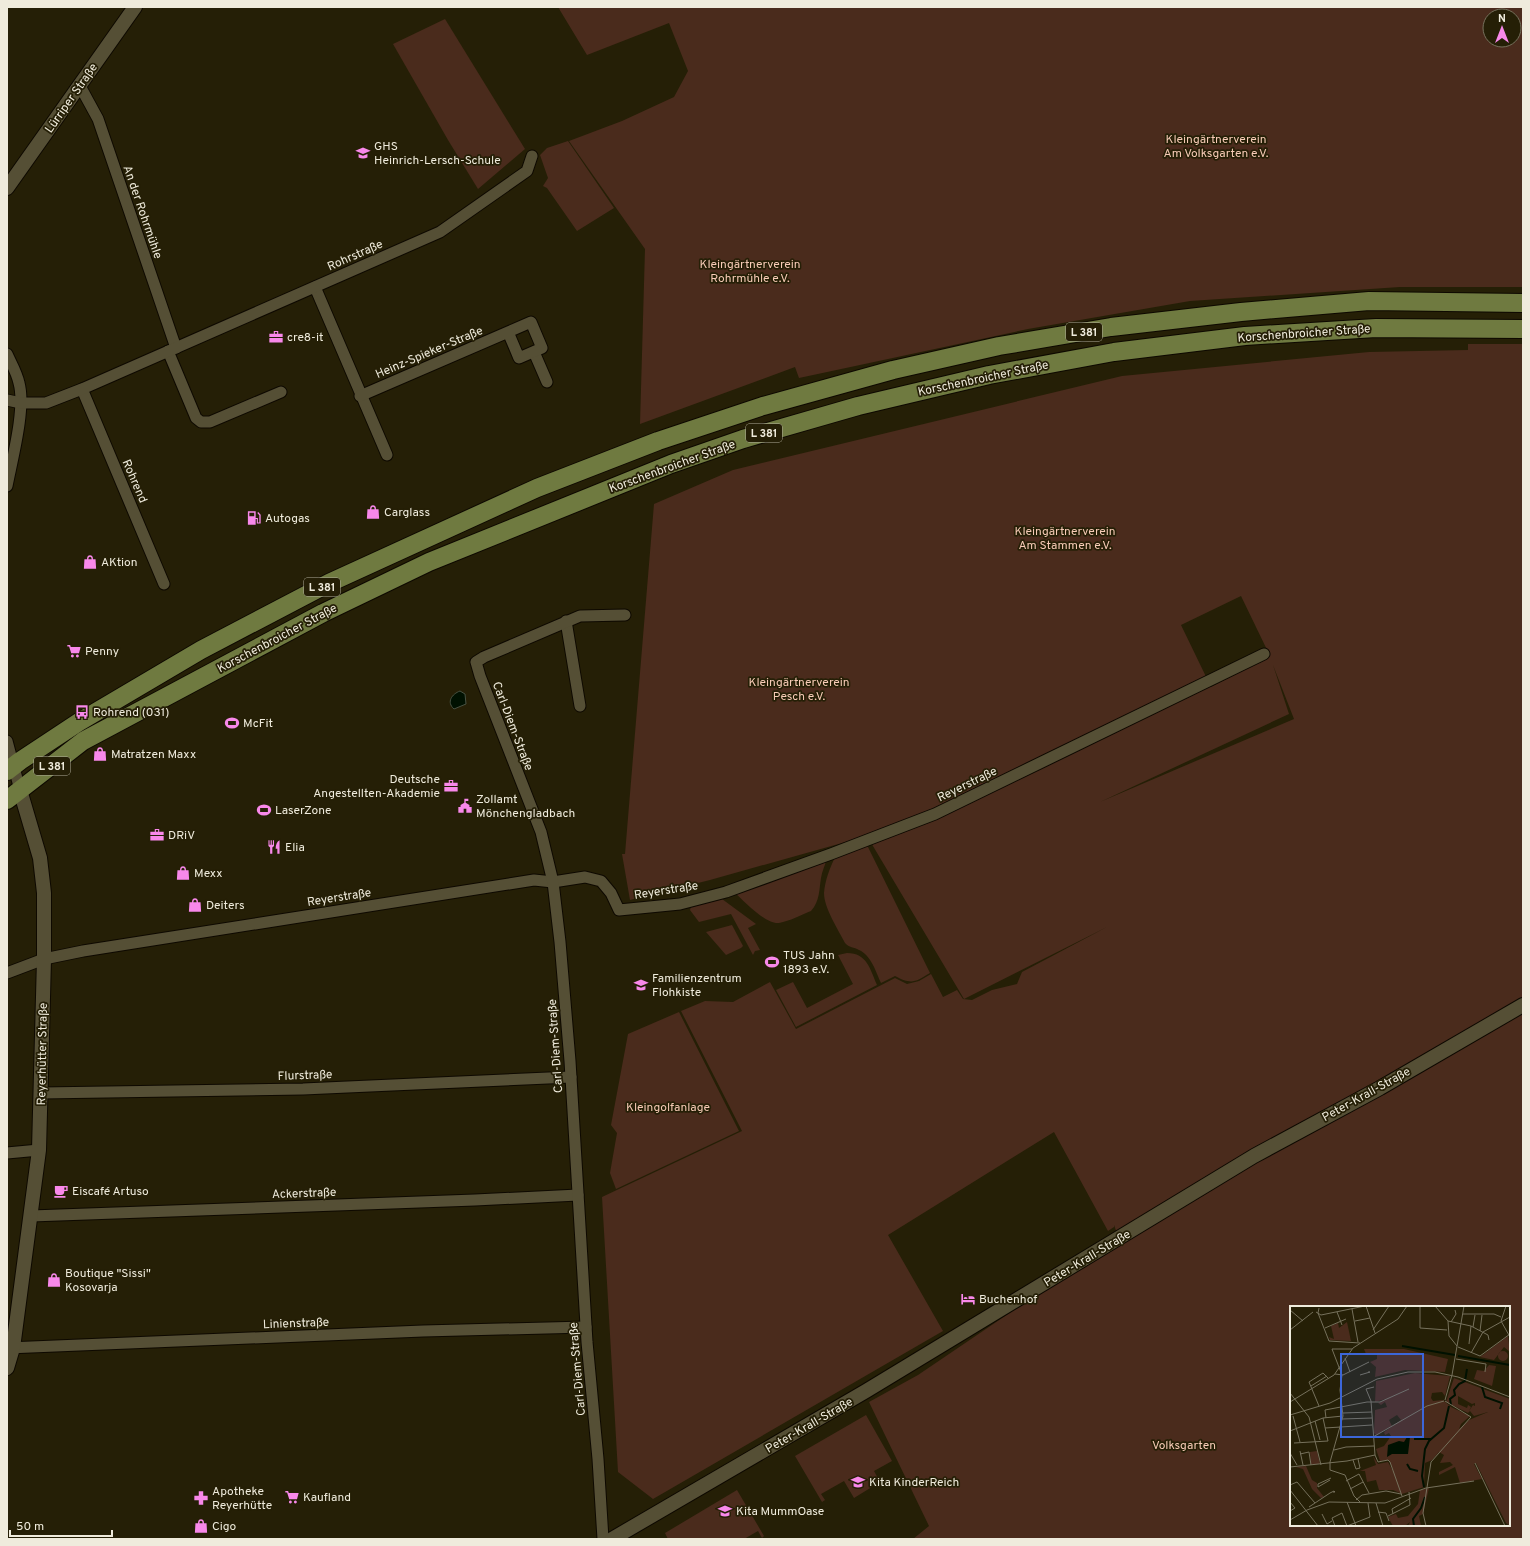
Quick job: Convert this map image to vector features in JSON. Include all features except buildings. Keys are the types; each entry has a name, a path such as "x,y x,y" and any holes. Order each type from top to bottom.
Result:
{"main road":[{"name":"Korschenbroicher Straße","path":"10,769 79,722 201,650 329,583 537,488 658,441 763,406 893,370 999,346 1111,327 1241,312 1369,301 1523,303"},
{"name":"Korschenbroicher Straße","path":"13,795 82,741 323,613 429,562 670,464 742,439 858,406 981,376 1114,352 1245,336 1368,329 1523,329"}],"street":[{"name":"Lürriper Straße","path":"7,188 135,7"},
{"name":"An der Rohrmühle","path":"80,86 98,119 172,350"},
{"name":"Rohrstraße","path":"7,400 21,403 46,403 172,350 440,232 528,171 532,156"},
{"path":"315,287 360,396 387,456"},
{"name":"Heinz-Spieker-Straße","path":"360,396 531,322 542,348 534,352"},
{"path":"508,332 519,358 534,352 547,382"},
{"path":"172,350 196,418 201,422 210,422 281,392"},
{"path":"7,354 20,383 21,403 17,436 7,486"},
{"name":"Rohrend","path":"82,389 164,584"},
{"name":"Carl-Diem-Straße","path":"603,1539 598,1459 586,1327 571,1077 554,882 541,832 480,676 476,662 484,657 580,616 625,615"},
{"path":"566,621 580,706"},
{"name":"Reyerstraße","path":"7,973 44,959 90,950 534,880 554,882 585,877 601,881 611,893 619,910 680,904 726,892 832,854 935,814 1264,654"},
{"name":"Reyerhütter Straße","path":"7,741 13,795 40,858 44,893 44,959 39,1150 31,1216 7,1368"},
{"name":"Peter-Krall-Straße","path":"612,1539 866,1391 1254,1156 1380,1088 1523,1005"},
{"name":"Flurstraße","path":"41,1094 303,1088 571,1077"},
{"path":"7,1153 39,1150"},
{"name":"Ackerstraße","path":"31,1216 460,1201 578,1195"},
{"name":"Linienstraße","path":"10,1348 423,1331 586,1327"}],"green space":[{"path":"558,7 1523,7 1523,287 1400,287 1190,301 1028,329 799,378 795,367 640,424 645,249 569,141 622,121 674,97 688,71 669,23 587,55"},
{"path":"445,19 525,149 478,189 393,44"},
{"path":"568,141 614,208 577,231 547,188 543,186 548,178 540,155 547,148"},
{"path":"1468,344 1523,344 1523,1539 913,1539 929,1526 869,1402 918,1375 1119,1239 1114,1225 1114,1227 1108,1231 1054,1132 888,1235 943,1331 653,1499 618,1472 602,1197 742,1131 681,1011 705,1001 733,1002 770,982 796,1029 895,978 907,984 919,981 931,974 943,997 957,990 963,999 972,1000 992,990 1017,984 1022,972 1107,927 964,999 867,836 710,880 630,900 622,854 625,854 654,504 733,470 1122,376 1369,352 1468,350","holes":["1241,596 1270,656 1211,687 1181,625","1273,665 1294,719 1100,802 1289,714"]},
{"path":"867,845 930,973 917,980 906,981 895,976 881,983 873,964 867,956 863,952 848,946 845,943 826,905 824,893 828,874 835,857"},
{"path":"827,859 821,875 818,899 814,907 811,911 787,921 774,923 768,920 761,916 734,892"},
{"path":"722,899 756,924 748,928 760,950 755,951 753,955 731,914 699,922 690,910 691,907"},
{"path":"732,925 743,946 726,955 706,932"},
{"path":"847,953 859,956 867,963 877,985 796,1027 776,990 793,982 807,1008 853,984 838,955"},
{"name":"Kleingolfanlage","path":"679,1012 739,1131 616,1189 610,1173 617,1133 611,1125 628,1034"},
{"path":"866,1415 892,1461 874,1471 880,1482 854,1498 844,1481 821,1494 825,1500 822,1502 795,1456"},
{"name":"Kita MummOase","path":"737,1490 764,1536 762,1538 758,1531 744,1539 668,1539 665,1533"}],"shaded area":[{"path":"460,691 465,694 466,704 454,709 450,704 451,698"}],"place":[{"name":"GHS Heinrich-Lersch-Schule","path":"363,153"},
{"name":"cre8-it","path":"276,337"},
{"name":"Carglass","path":"373,512"},
{"name":"Autogas","path":"254,518"},
{"name":"AKtion","path":"90,562"},
{"name":"Penny","path":"74,651"},
{"name":"Rohrend (031)","path":"82,712"},
{"name":"McFit","path":"232,723"},
{"name":"Matratzen Maxx","path":"100,754"},
{"name":"Deutsche Angestellten-Akademie","path":"451,786"},
{"name":"Zollamt Mönchengladbach","path":"465,806"},
{"name":"LaserZone","path":"264,810"},
{"name":"DRiV","path":"157,835"},
{"name":"Elia","path":"274,847"},
{"name":"Mexx","path":"183,873"},
{"name":"Deiters","path":"195,905"},
{"name":"TUS Jahn 1893 e.V.","path":"772,962"},
{"name":"Familienzentrum Flohkiste","path":"641,985"},
{"name":"Eiscafé Artuso","path":"61,1191"},
{"name":"Boutique \"Sissi\" Kosovarja","path":"54,1280"},
{"name":"Buchenhof","path":"968,1299"},
{"name":"Kita KinderReich","path":"858,1482"},
{"name":"Kaufland","path":"292,1497"},
{"name":"Apotheke Reyerhütte","path":"201,1498"},
{"name":"Kita MummOase","path":"725,1511"},
{"name":"Cigo","path":"201,1526"}],"park label":[{"name":"Kleingärtnerverein Am Volksgarten e.V.","path":"1216,146"},
{"name":"Kleingärtnerverein Rohrmühle e.V.","path":"750,271"},
{"name":"Kleingärtnerverein Am Stammen e.V.","path":"1065,538"},
{"name":"Kleingärtnerverein Pesch e.V.","path":"799,689"},
{"name":"Volksgarten","path":"1184,1445"}]}
